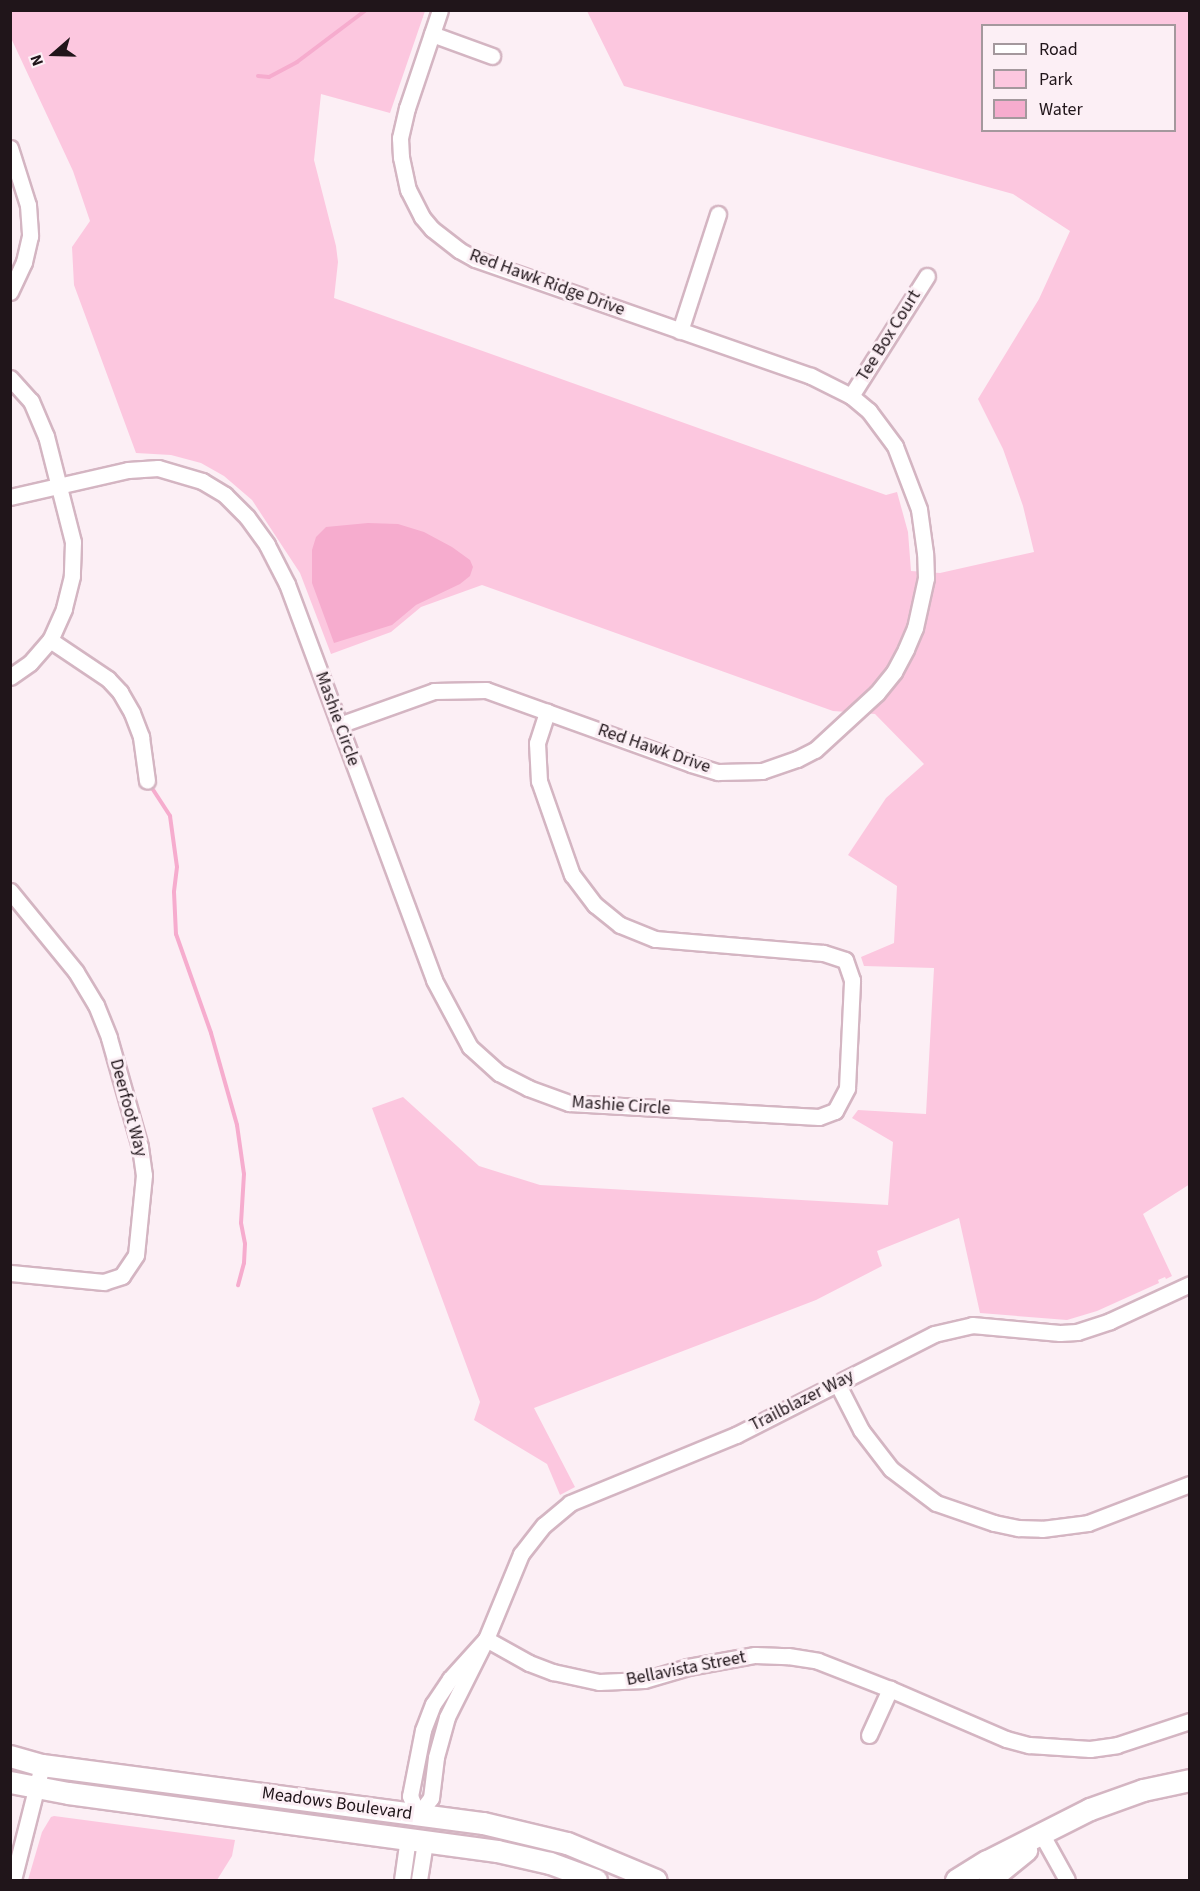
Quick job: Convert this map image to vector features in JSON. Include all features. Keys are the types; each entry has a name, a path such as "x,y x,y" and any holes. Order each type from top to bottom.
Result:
{"main road":[{"name":"Meadows Boulevard","path":"10,1756 42,1765 525,1831 600,1855 656,1881"},
{"path":"956,1881 987,1861 1116,1799 1190,1780"},
{"name":"Meadows Boulevard","path":"10,1782 38,1788 497,1851 550,1863 596,1881"},
{"path":"287,1821 294,1817 312,1816 404,1828 418,1815"},
{"path":"989,1881 1042,1835"}],"street":[{"name":"Red Hawk Ridge Drive","path":"440,10 406,108 400,138 401,157 408,190 427,223 444,239 476,258 811,376 851,396"},
{"path":"432,34 492,56"},
{"path":"10,148 28,205 30,236 24,262 10,292"},
{"path":"681,331 718,214"},
{"name":"Tee Box Court","path":"851,396 927,276"},
{"path":"10,378 31,401 46,436 73,542 72,576 64,609 50,640 30,663 10,677"},
{"name":"Red Hawk Drive","path":"339,725 418,696 450,689 486,690 718,772 762,771 797,759 814,750 865,706 894,672 915,628 926,578 926,553 919,509 895,446 869,411 851,396"},
{"name":"Mashie Circle","path":"10,497 128,470 158,468 202,481 225,495 247,517 267,545 287,584 434,980 470,1047 499,1073 528,1088 569,1103 819,1117 835,1111 847,1088 852,980 845,960 823,953 656,939 620,925 595,905 572,875 539,781 537,742 547,712"},
{"path":"50,640 108,679 120,692 132,713 141,737 147,781"},
{"name":"Deerfoot Way","path":"10,891 76,972 96,1005 109,1038 140,1147 144,1175 136,1256 122,1276 104,1282 10,1273"},
{"name":"Trailblazer Way","path":"418,1815 431,1798 438,1747 447,1717 486,1639 521,1554 537,1533 564,1508 589,1494 706,1449 914,1343 944,1331 972,1325 1060,1333 1077,1332 1110,1321 1190,1284"},
{"path":"837,1383 861,1430 891,1469 936,1503 994,1523 1017,1528 1042,1529 1088,1523 1190,1484"},
{"name":"Bellavista Street","path":"486,1639 529,1663 553,1672 600,1682 644,1680 724,1659 777,1656 818,1661 1006,1739 1050,1748 1090,1749 1117,1745 1190,1721"},
{"path":"869,1735 890,1689"},
{"path":"13,1881 42,1765"},
{"path":"1042,1835 1067,1881"},
{"path":"402,1881 417,1840"},
{"path":"417,1840 419,1881"}],"green space":[{"path":"11,11 425,11 390,113 321,94 314,160 336,246 338,262 334,298 886,495 897,492 908,532 911,571 940,573 1034,552 1023,506 1003,449 978,399 1039,299 1070,231 1013,194 624,86 587,11 1189,11 1190,1184 1143,1214 1172,1276 1158,1280 1159,1283 1097,1311 1067,1320 980,1313 959,1218 877,1251 882,1266 816,1300 534,1408 575,1487 560,1495 547,1464 474,1420 480,1402 372,1108 403,1097 479,1166 540,1185 888,1205 893,1142 852,1118 858,1110 926,1114 934,968 864,966 861,957 894,943 897,886 848,855 886,798 924,764 875,714 833,711 482,585 421,607 391,632 331,654 300,573 252,500 224,476 201,463 171,455 136,453 74,285 72,247 90,221 73,171 11,38"},
{"path":"54,1816 235,1840 232,1856 217,1880 28,1880 42,1832"}],"water":[{"path":"368,523 398,524 424,532 452,547 470,560 473,567 470,576 460,584 416,605 392,625 334,643 312,583 312,550 316,537 326,527"}],"waterway":[{"path":"258,76 269,77 297,62 366,10"},
{"path":"150,785 170,816 177,867 174,892 176,934 211,1033 237,1125 244,1174 241,1223 245,1244 244,1263 238,1285"}]}
